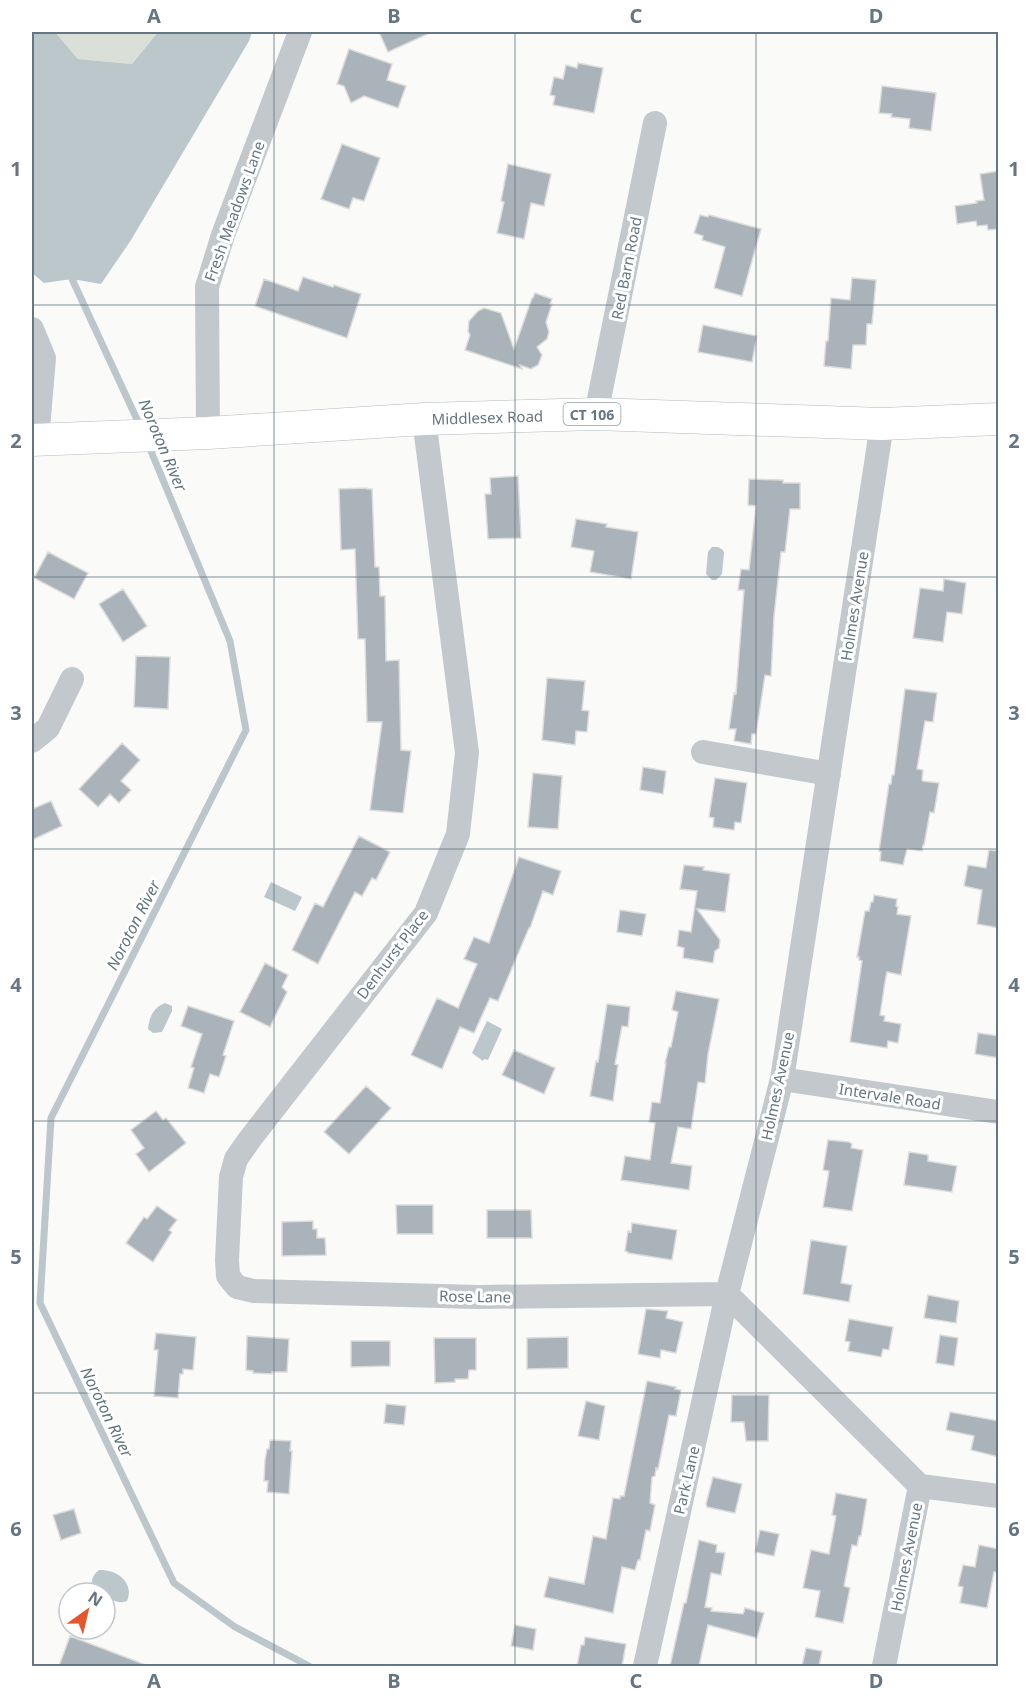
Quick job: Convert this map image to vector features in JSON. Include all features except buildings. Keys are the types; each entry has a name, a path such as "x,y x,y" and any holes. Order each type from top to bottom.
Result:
{"main road":[{"name":"Middlesex Road","path":"44,440 424,419 596,414 882,424 999,419"}],"street":[{"name":"Fresh Meadows Lane","path":"197,433 207,287 223,236 300,32"},
{"name":"Red Barn Road","path":"596,414 655,123"},
{"path":"32,329 44,358 44,440"},
{"name":"Denhurst Place","path":"228,1276 231,1177 236,1159 426,913 458,834 467,753 424,419"},
{"name":"Holmes Avenue","path":"882,424 782,1079 727,1294 920,1486 884,1666"},
{"path":"32,741 48,728 72,679"},
{"path":"704,752 829,774"},
{"name":"Intervale Road","path":"782,1079 999,1112"},
{"name":"Rose Lane","path":"228,1276 237,1287 254,1291 478,1297 727,1294"},
{"name":"Park Lane","path":"645,1666 727,1294"},
{"path":"920,1486 999,1496"}],"shaded area":[{"path":"32,32 55,32 78,59 132,64 158,32 252,32 249,41 131,240 101,284 72,279 44,283 32,273"},
{"path":"55,32 158,32 132,64 78,59"},
{"path":"712,547 718,547 724,553 722,574 716,580 712,580 706,574 708,552"},
{"path":"271,882 302,897 295,911 264,897"},
{"path":"165,1003 172,1006 172,1011 162,1032 153,1033 148,1029 151,1017 158,1007"},
{"path":"487,1021 502,1029 488,1060 483,1061 472,1053"},
{"path":"99,1570 117,1574 128,1588 127,1601 117,1602 117,1581 92,1581"}],"waterway":[{"name":"Noroton River","path":"70,271 141,428"},
{"name":"Noroton River","path":"148,444 230,641 246,730 51,1118 40,1303 174,1583 235,1627 309,1666"}]}
